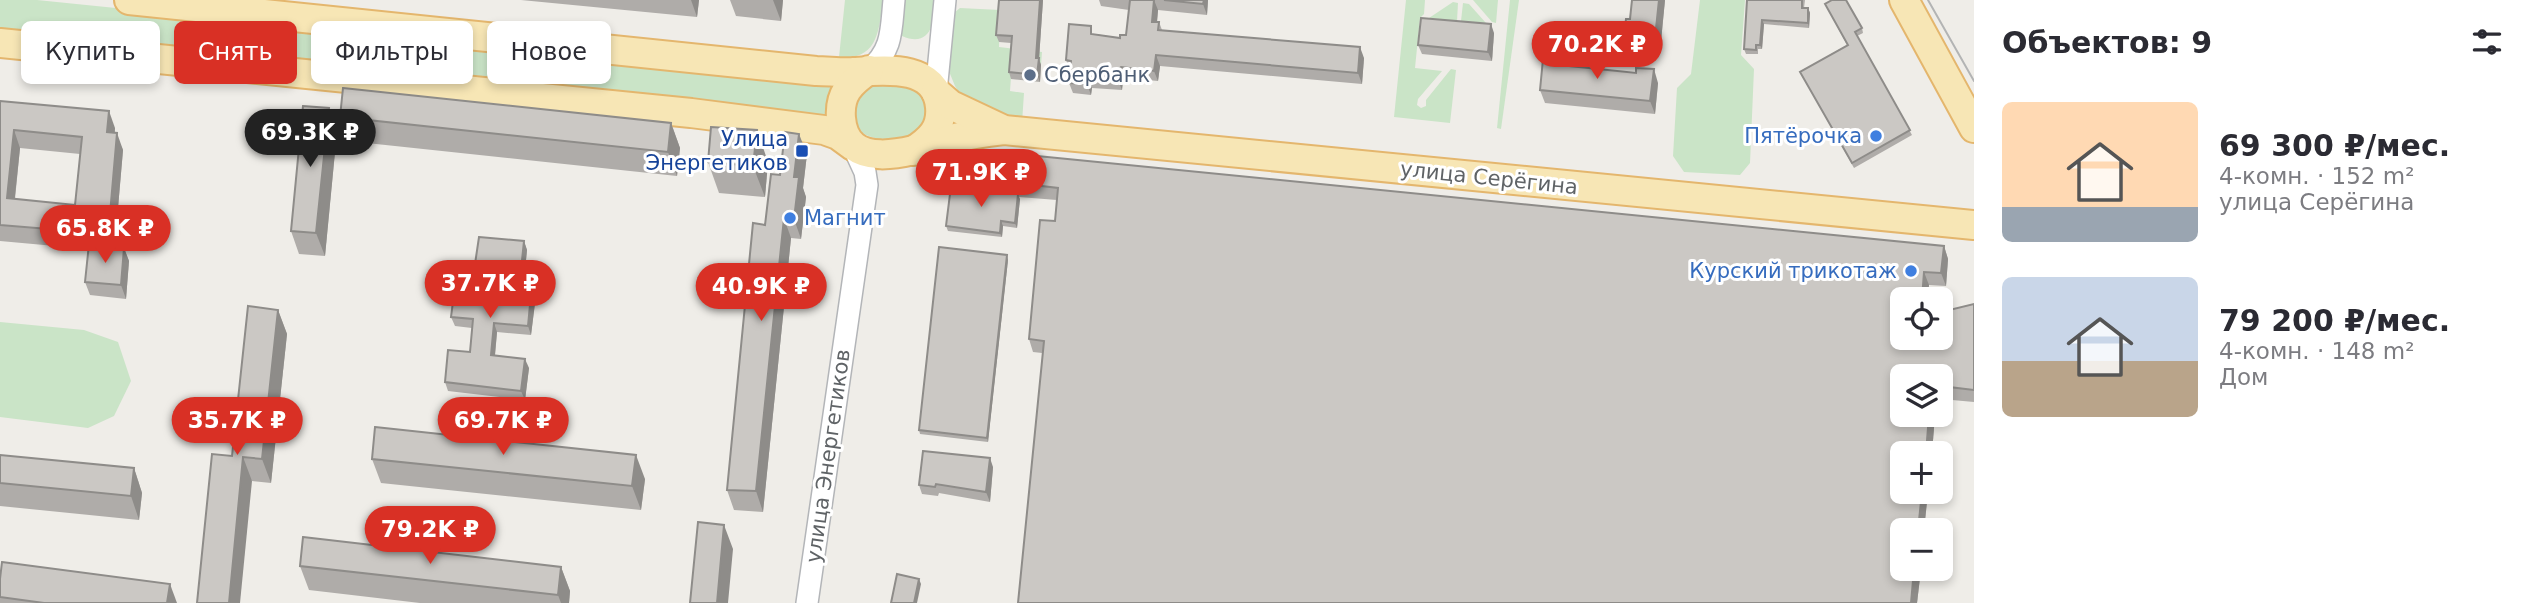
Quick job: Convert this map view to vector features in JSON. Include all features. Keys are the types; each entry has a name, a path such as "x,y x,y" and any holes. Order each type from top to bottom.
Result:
{"main road":[{"path":"129,0 816,71 896,70 913,74 951,105 1003,130"},
{"path":"1904,0 1974,128"},
{"path":"0,43 691,113 824,130 838,135 853,146 879,155 914,151 956,138 1003,130"},
{"path":"853,146 841,122 840,107 845,90 869,70"},
{"path":"914,151 929,141 939,127 940,108 936,92"},
{"name":"улица Серёгина","path":"1003,130 1974,225"}],"street":[{"path":"869,70 884,55 889,42 894,0"},
{"path":"936,92 945,0"},
{"path":"853,146 865,172 867,185"},
{"path":"867,185 881,166 914,151"},
{"name":"улица Энергетиков","path":"807,603 867,185"}],"green space":[{"path":"0,0 37,0 244,21 174,21 174,53 160,52 160,21 21,21 21,38 0,36"},
{"path":"845,0 883,0 874,41 869,49 852,57 839,57"},
{"path":"901,0 937,0 933,24 925,36 912,39 902,36 899,30"},
{"path":"1406,0 1425,0 1424,14 1420,18 1415,68 1442,71 1418,99 1417,105 1421,108 1426,106 1426,100 1451,69 1456,70 1450,123 1394,117"},
{"path":"1473,0 1498,0 1496,23 1492,22"},
{"path":"1510,0 1519,0 1501,129 1497,128"},
{"path":"1700,0 1745,0 1741,55 1754,69 1750,163 1740,175 1684,172 1673,156 1677,88 1691,74"},
{"path":"1453,2 1458,3 1457,21 1429,18"},
{"path":"1463,3 1469,4 1486,23 1461,21"},
{"path":"960,8 1000,10 999,47 1042,52 1041,65 1012,63 1010,91 1024,93 1022,123 962,97 955,86 946,64 950,16"},
{"path":"297,26 311,28 311,67 297,66"},
{"path":"473,44 487,46 487,84 611,84 611,58 817,79 830,86 834,93 827,115 820,118 473,83"},
{"path":"871,81 907,87 924,97 927,105 918,131 903,138 888,140 857,130 853,103"},
{"path":"0,322 84,330 118,342 131,381 114,416 88,428 0,417"}],"building":[{"path":"999,0 1040,0 1037,75 1009,72 1012,36 996,35"},
{"path":"1130,0 1154,0 1152,22 1159,22 1158,30 1360,47 1358,73 1156,55 1154,71 1121,67 1118,80 1088,77 1087,84 1069,83 1071,61 1066,60 1069,24 1091,26 1091,34 1120,38 1120,35 1126,35"},
{"path":"1164,0 1204,0 1203,4"},
{"path":"1632,0 1659,0 1655,38 1624,35 1626,19 1630,19"},
{"path":"1747,0 1802,0 1802,8 1808,8 1808,23 1762,20 1760,45 1756,45 1756,50 1744,49"},
{"path":"1832,0 1846,0 1862,28 1855,32 1910,130 1852,163 1800,72 1848,45 1825,4"},
{"path":"1421,18 1491,24 1488,52 1418,45"},
{"path":"1543,59 1560,60 1560,65 1636,73 1636,68 1654,69 1650,101 1540,90"},
{"path":"343,88 671,123 668,152 340,117"},
{"path":"0,101 109,111 107,132 117,133 110,214 99,213 97,233 0,225","holes":["14,130 82,137 75,205 7,198"]},
{"path":"303,106 329,108 316,233 291,231"},
{"path":"711,127 757,130 753,166 708,162"},
{"path":"785,132 799,134 794,177 799,177 794,219 784,218 756,491 727,490 753,223 765,225 771,174 780,175"},
{"path":"1017,154 1944,246 1941,273 1924,272 1923,287 1890,287 1890,350 1953,350 1953,309 1974,304 1974,390 1953,387 1953,364 1890,364 1890,427 1928,427 1927,441 1890,441 1890,504 1921,504 1919,518 1890,518 1890,581 1913,581 1911,603 1018,603 1044,341 1029,339 1040,220 1055,221 1058,188 1015,183"},
{"path":"951,186 1018,194 1015,223 1001,221 1000,233 946,226"},
{"path":"479,237 524,241 521,270 497,268 494,291 531,294 528,326 494,323 491,355 525,359 521,391 445,382 448,350 470,352 473,319 451,317 455,286 479,288 482,265 475,264"},
{"path":"89,244 124,248 121,285 85,282"},
{"path":"939,247 1007,255 987,438 919,430"},
{"path":"248,306 278,310 262,459 243,457 229,603 197,603 212,454 232,456"},
{"path":"375,427 636,455 632,486 372,459"},
{"path":"923,451 990,458 986,492 936,484 935,487 919,485"},
{"path":"0,455 134,468 131,496 0,483"},
{"path":"698,522 724,525 717,603 690,603"},
{"path":"303,537 561,567 558,595 300,566"},
{"path":"2,562 170,584 167,603 44,603 0,597"},
{"path":"897,574 919,579 914,603 891,603"}],"tram line":[{"path":"1928,0 1974,81"}],"place":[{"name":"Сбербанк","path":"1030,75"},
{"name":"Пятёрочка","path":"1876,136"},
{"name":"Улица Энергетиков","path":"802,151"},
{"name":"Магнит","path":"790,218"},
{"name":"Курский трикотаж","path":"1911,271"}]}
